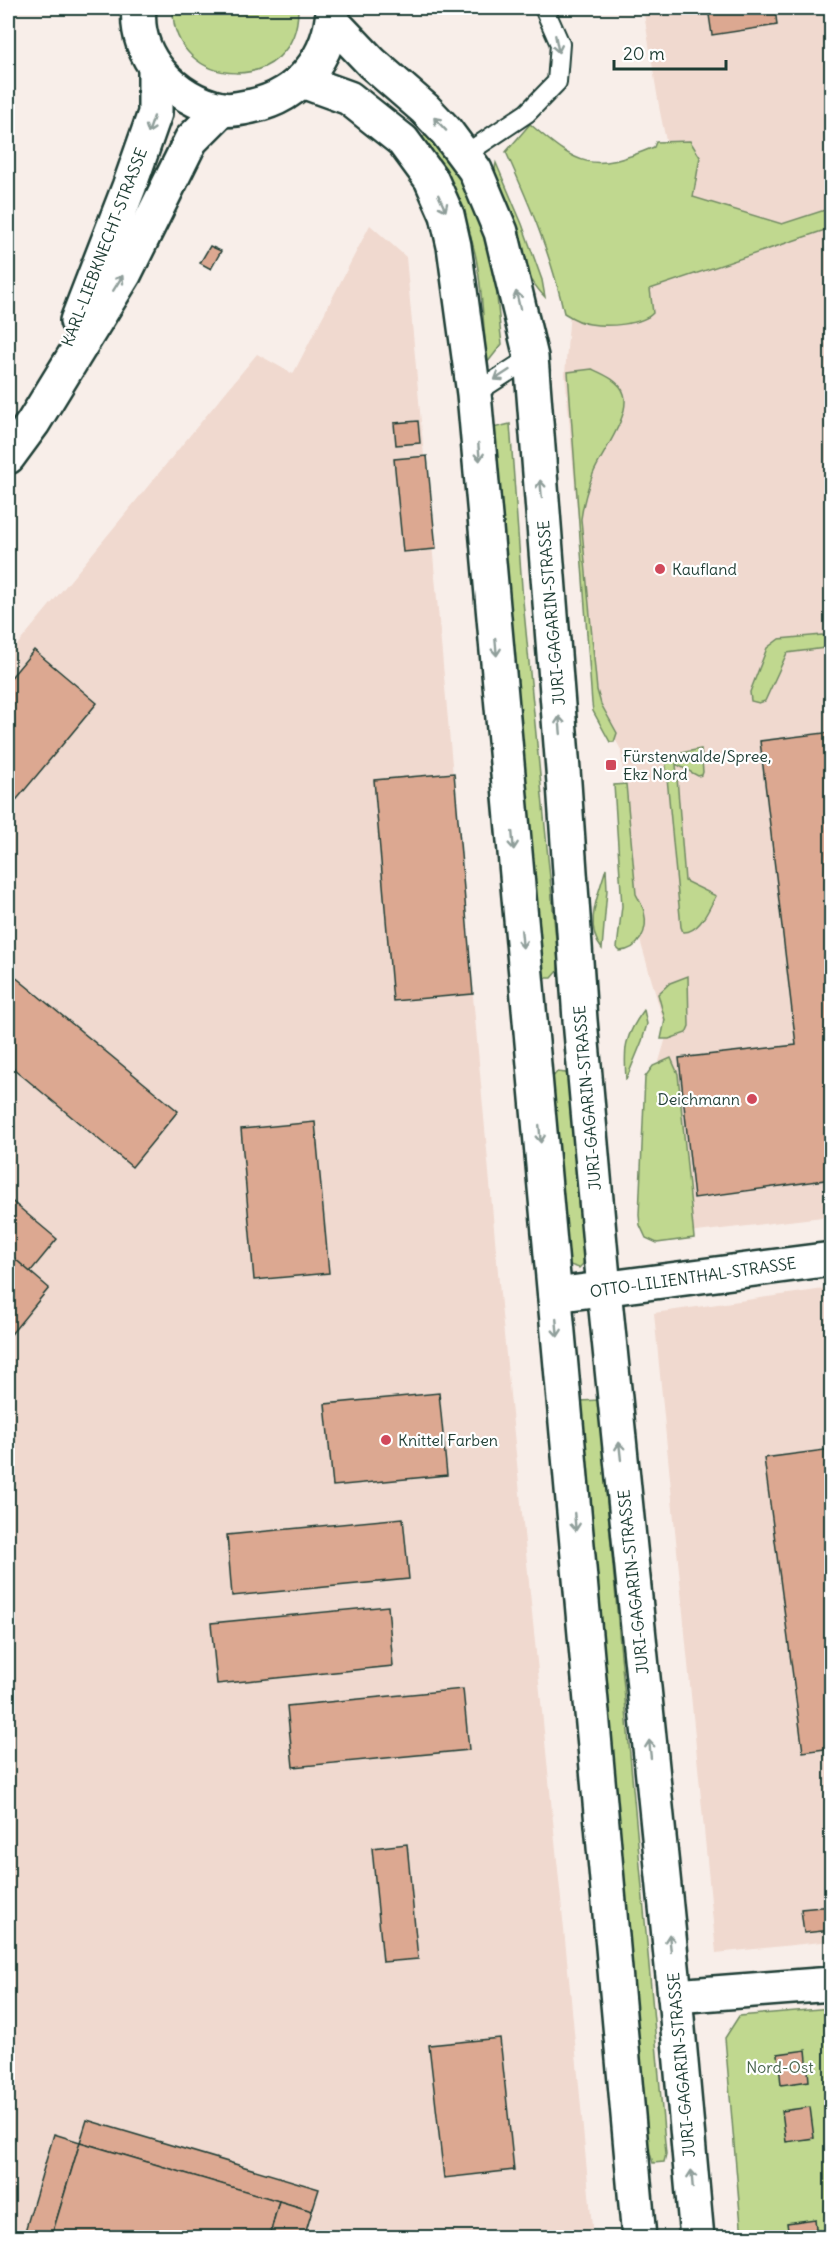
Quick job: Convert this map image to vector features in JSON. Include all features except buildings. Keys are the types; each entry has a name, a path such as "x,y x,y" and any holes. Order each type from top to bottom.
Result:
{"street":[{"path":"139,8 140,34 155,68 175,89 198,101 222,109 240,108 271,100 302,81 322,53 333,15"},
{"name":"JURI-GAGARIN-STRASSE","path":"333,15 372,63 425,109 446,131 475,170 501,232 531,357 581,1032 697,2238"},
{"name":"KARL-LIEBKNECHT-STRASSE","path":"33,423 82,308 155,113 155,68"},
{"path":"302,81 349,98 403,141 430,179 447,215 453,246 474,394 639,2238"},
{"name":"KARL-LIEBKNECHT-STRASSE","path":"8,457 33,423 125,273 191,140 222,109"},
{"name":"OTTO-LILIENTHAL-STRASSE","path":"555,1295 831,1259"},
{"path":"675,1996 831,1984"}],"lane":[{"path":"464,155 527,113 557,82 560,44 544,8"},
{"path":"474,394 531,357"}],"shaded area":[{"path":"643,8 831,8 831,1216 671,1235 647,1103 667,1034 638,933 621,750 594,700 565,374 571,298 678,198 660,112"},
{"path":"370,225 406,257 501,1305 593,2237 8,2238 8,656 257,354 293,374"},
{"path":"831,1288 831,1941 716,1953 654,1313"}],"green space":[{"path":"173,8 298,8 293,37 279,57 258,69 235,73 212,68 192,56 178,36"},
{"path":"530,124 562,149 575,157 588,161 616,160 654,147 656,142 690,141 700,157 693,197 782,224 831,208 831,228 650,289 653,313 641,320 615,325 583,323 564,313 540,231 506,152"},
{"path":"432,132 460,176 476,207 488,239 502,344 487,363 480,280 471,238 459,210 419,142 425,135"},
{"path":"496,163 522,224 542,280 545,297 527,272 520,256 494,174"},
{"path":"592,369 611,378 619,385 624,394 625,403 619,424 591,480 581,519 597,690 601,704 617,733 614,742 610,742 593,711 592,703 568,372"},
{"path":"510,424 523,601 558,960 558,971 552,978 545,978 542,975 493,428"},
{"path":"822,635 827,637 828,643 825,648 787,653 765,701 759,703 751,701 750,692 767,648 779,639"},
{"path":"701,749 702,775 698,776 676,764 685,881 716,896 699,924 683,932 665,756"},
{"path":"626,784 636,894 643,910 645,926 637,943 627,950 620,951 617,948 622,906 614,785"},
{"path":"606,868 607,890 602,949 596,940 593,920"},
{"path":"688,976 689,1026 686,1033 669,1039 661,1039 665,1020 658,994 670,983"},
{"path":"644,1010 647,1024 626,1080 627,1043 632,1028"},
{"path":"671,1058 678,1074 694,1238 657,1243 646,1238 640,1225 639,1215 645,1077 653,1066"},
{"path":"557,1072 566,1073 568,1078 584,1259 579,1268 570,1265 568,1261 552,1078"},
{"path":"598,1400 666,2154 664,2162 653,2163 648,2147 581,1401"},
{"name":"Nord-Ost","path":"831,2008 831,2237 742,2237 725,2038 739,2016"}],"place":[{"name":"Kaufland","path":"660,569"},
{"name":"Fürstenwalde/Spree, Ekz Nord","path":"611,765"},
{"name":"Deichmann","path":"752,1099"},
{"name":"Knittel Farben","path":"386,1440"}]}
